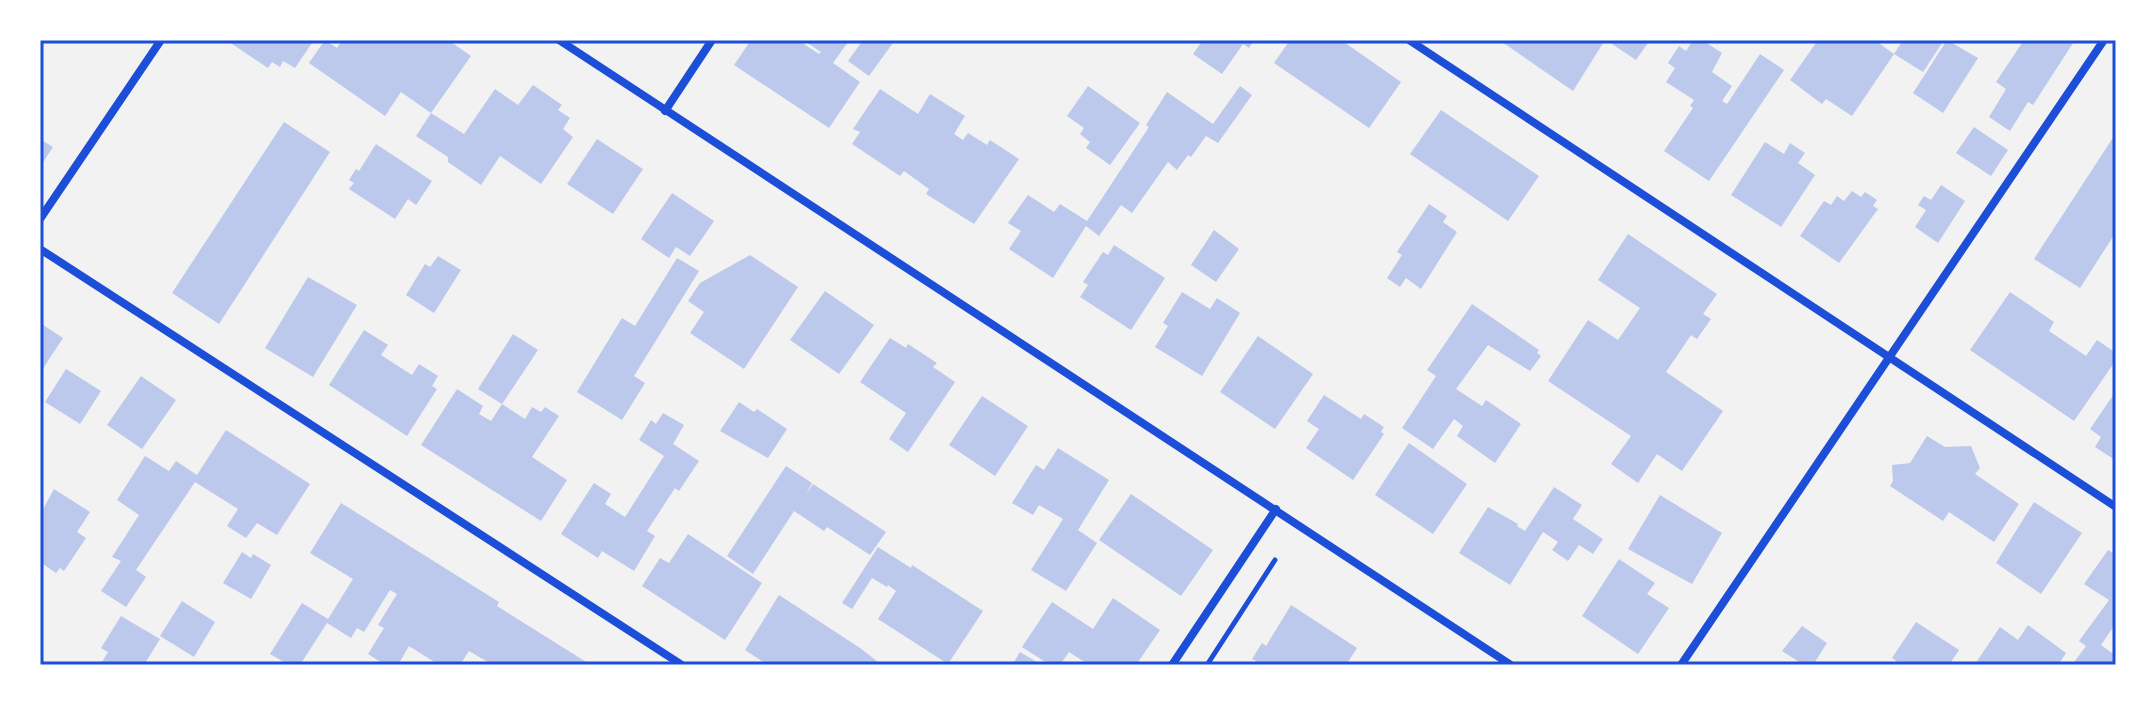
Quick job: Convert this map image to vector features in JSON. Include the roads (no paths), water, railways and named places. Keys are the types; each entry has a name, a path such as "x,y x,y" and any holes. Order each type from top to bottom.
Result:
{"street":[{"path":"40,219 161,40"},
{"path":"559,40 1511,665"},
{"path":"665,111 712,40"},
{"path":"1409,40 2116,507"},
{"path":"1681,665 2104,40"},
{"path":"40,249 682,665"},
{"path":"1172,665 1276,509"}]}
